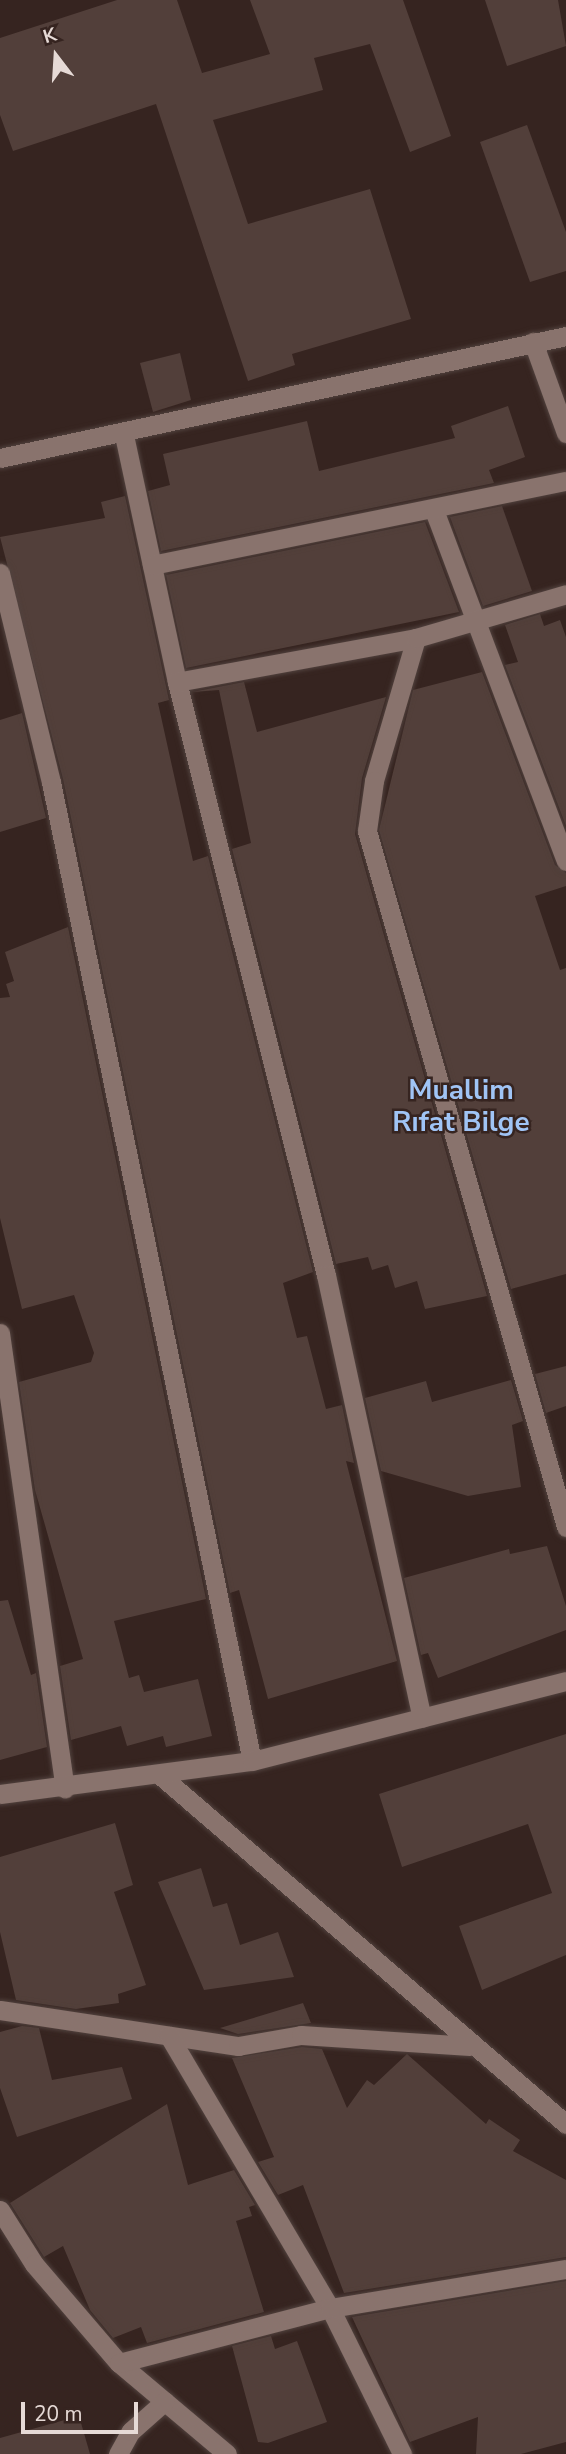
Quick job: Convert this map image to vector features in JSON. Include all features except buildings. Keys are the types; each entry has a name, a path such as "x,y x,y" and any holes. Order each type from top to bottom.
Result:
{"street":[{"path":"0,458 124,435 566,336"},
{"path":"533,342 566,433"},
{"path":"124,435 177,682 326,1275 422,1718"},
{"path":"152,565 435,510 566,481"},
{"path":"435,510 472,622 566,861"},
{"path":"0,573 51,782 252,1762"},
{"path":"177,682 416,638 566,594"},
{"path":"416,638 374,781 367,831 566,1527"},
{"path":"0,1333 65,1788"},
{"path":"0,1794 162,1776 252,1762 566,1681"},
{"path":"162,1776 470,2046 566,2124"},
{"path":"0,2010 237,2046 301,2035 470,2046"},
{"path":"169,2036 330,2308 402,2454"},
{"path":"0,2210 34,2264 119,2363 227,2454"},
{"path":"119,2363 330,2308 566,2269"},
{"path":"118,2454 131,2431 164,2401"}],"district":[{"name":"Muallim Rıfat Bilge","path":"461,1106"}]}
